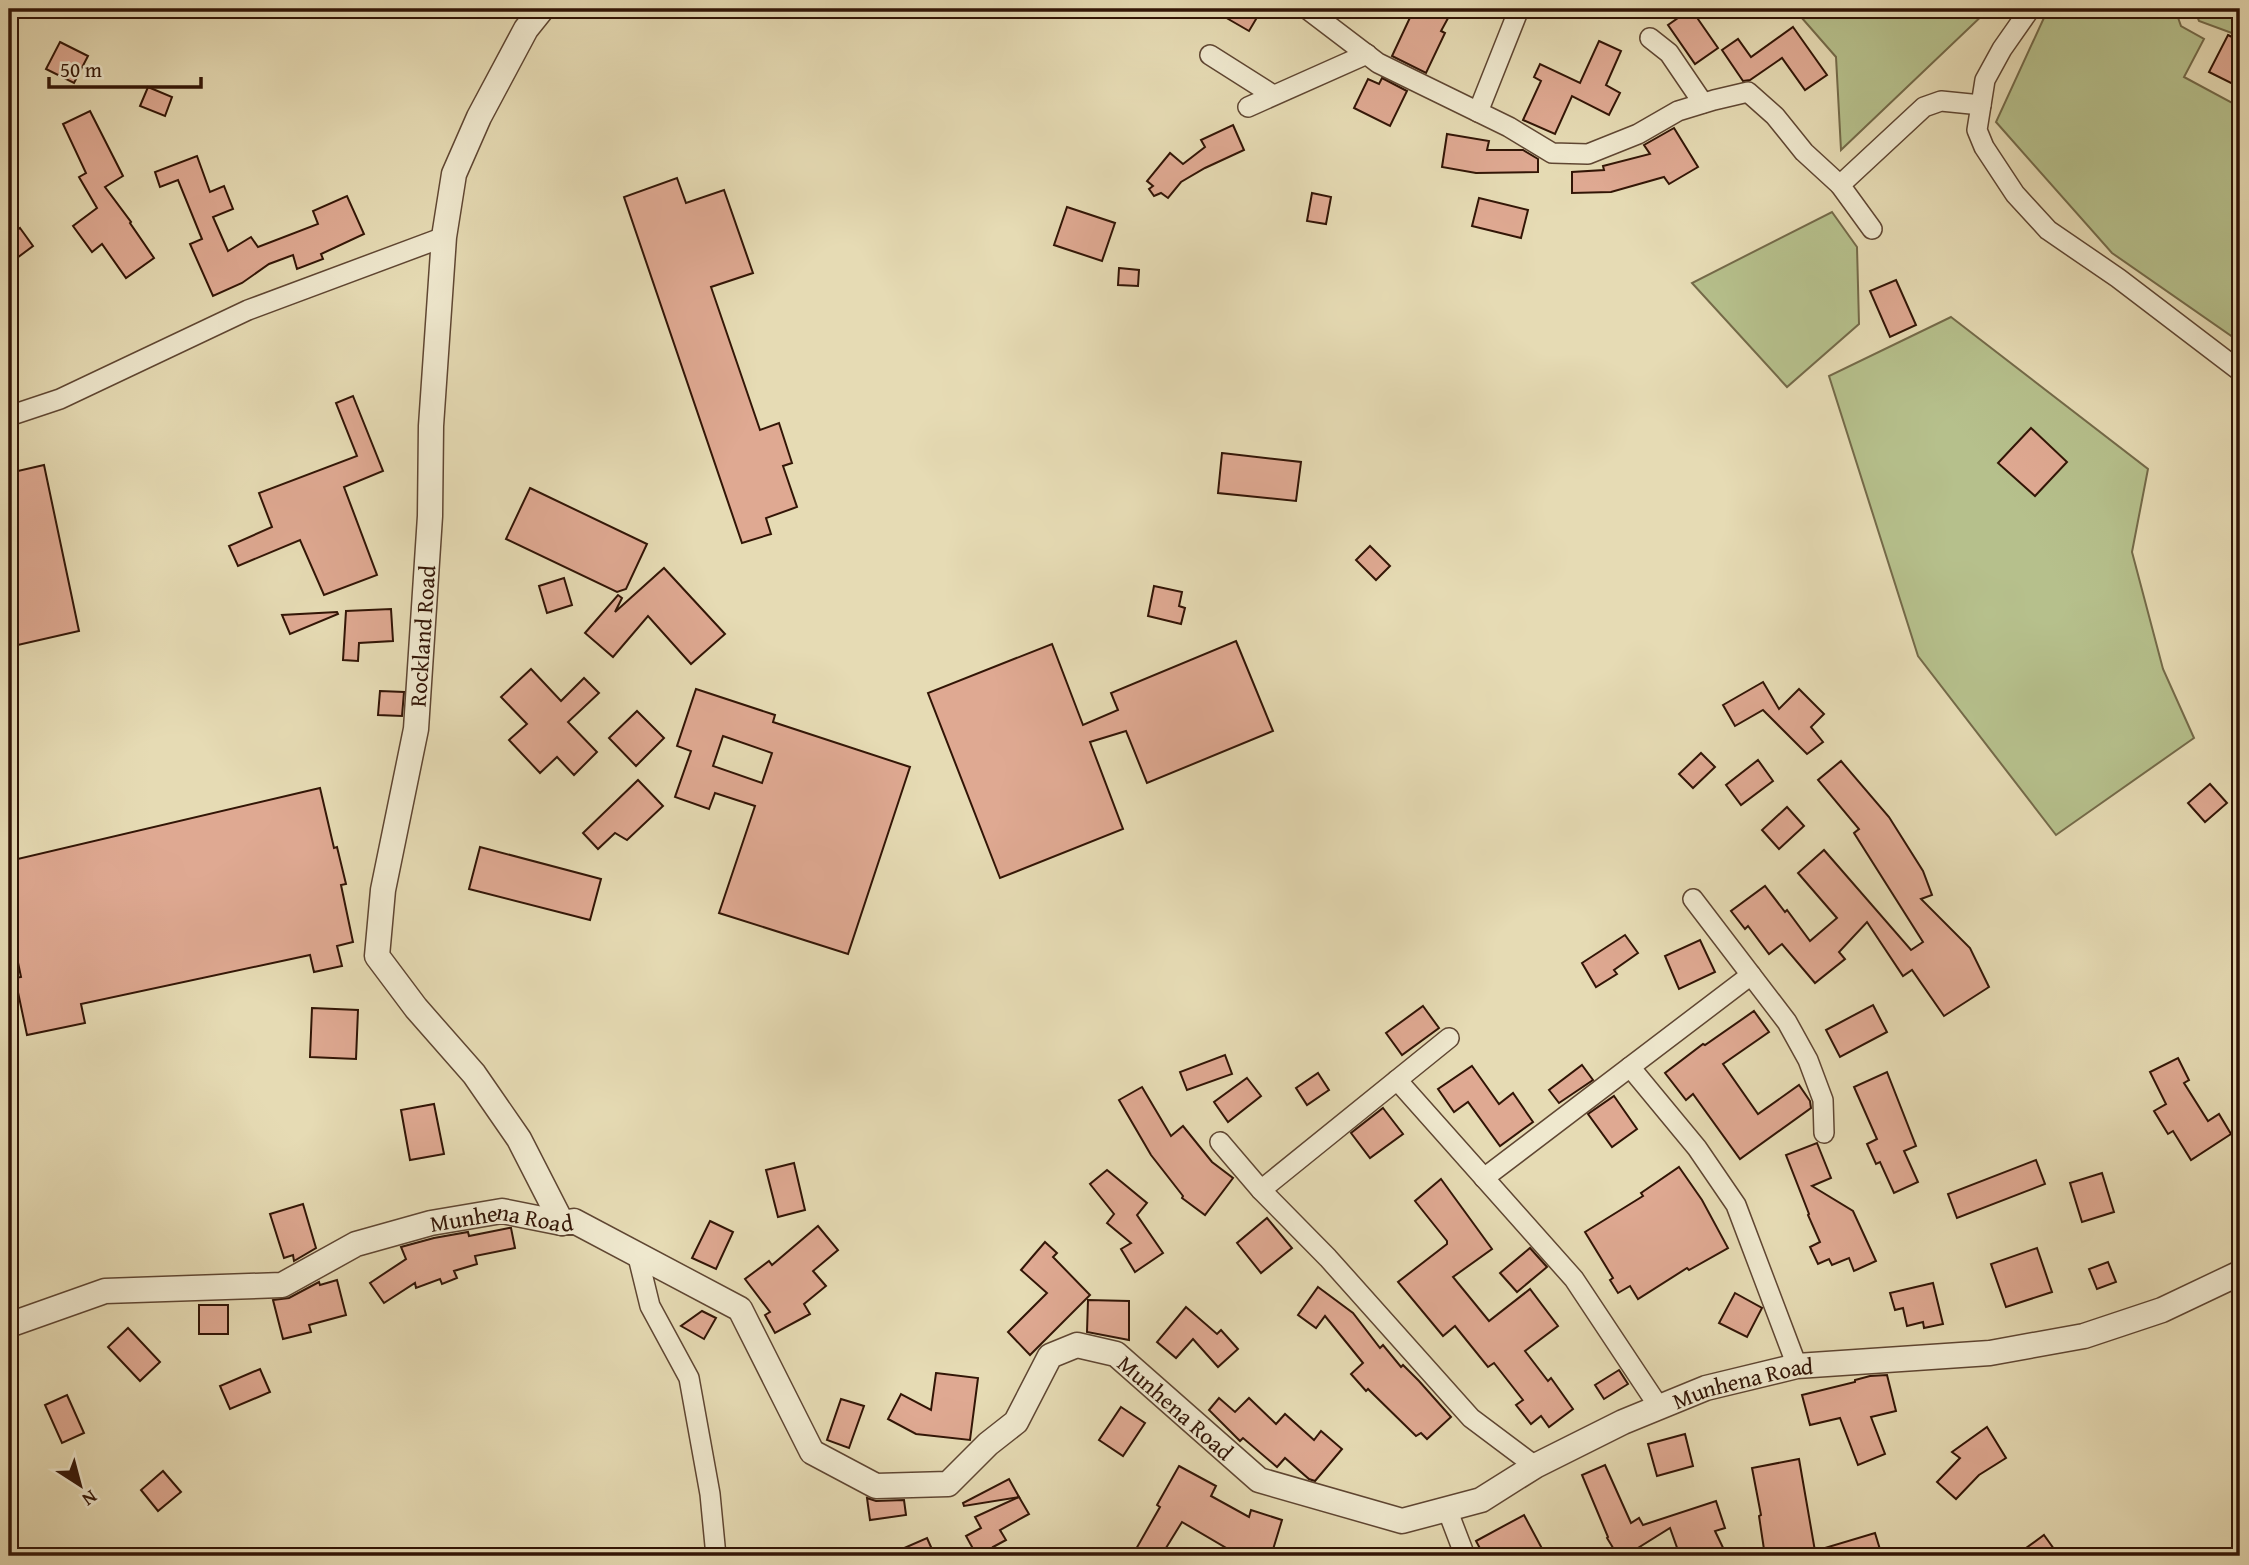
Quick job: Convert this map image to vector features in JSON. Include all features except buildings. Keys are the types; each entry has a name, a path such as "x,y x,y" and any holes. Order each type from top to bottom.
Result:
{"street":[{"name":"Rockland Road","path":"542,9 526,29 479,117 454,174 444,237 431,426 430,516 416,729 383,890 377,956 416,1007 474,1074 519,1139 562,1223"},
{"path":"1307,9 1378,63 1510,127 1552,153 1588,154 1638,134 1678,111 1748,92 1775,116 1804,152 1840,185 1872,229"},
{"path":"1478,112 1519,9"},
{"path":"2030,9 2002,49 1985,80 1977,130 1984,147 2015,194 2048,230 2118,278 2240,371"},
{"path":"1650,38 1669,53 1703,103"},
{"path":"1248,107 1367,54"},
{"path":"1210,55 1273,96"},
{"path":"1840,185 1924,107 1941,102 1981,105"},
{"path":"9,416 60,399 248,310 444,237"},
{"path":"1693,899 1787,1021 1808,1060 1823,1100 1824,1133"},
{"path":"1483,1178 1751,975"},
{"path":"1261,1190 1449,1038"},
{"path":"1630,1067 1697,1148 1736,1205 1797,1366"},
{"path":"1397,1080 1574,1279 1659,1407"},
{"path":"1220,1142 1471,1418 1535,1466"},
{"name":"Munhena Road","path":"9,1325 105,1291 282,1285 356,1244 431,1223 502,1211 562,1223 574,1221 740,1310 812,1452 876,1486 948,1484 988,1444 1016,1422 1050,1356 1077,1345 1116,1354 1259,1480 1402,1521 1481,1500 1535,1466 1623,1422 1706,1388 1797,1366 1990,1353 2084,1336 2162,1310 2240,1273"},
{"path":"637,1253 650,1306 689,1378 710,1494 716,1556"},
{"path":"1447,1509 1465,1556"}],"green space":[{"path":"1794,9 1989,9 1841,150 1836,57"},
{"path":"2048,9 2175,9 2181,26 2204,39 2184,77 2234,104 2240,94 2240,342 2112,253 1996,122"},
{"path":"2194,9 2240,9 2240,36 2199,21"},
{"path":"1832,212 1857,247 1859,324 1787,387 1692,283"},
{"path":"1951,317 2148,469 2132,552 2163,669 2194,738 2056,835 1918,656 1829,376"}]}
